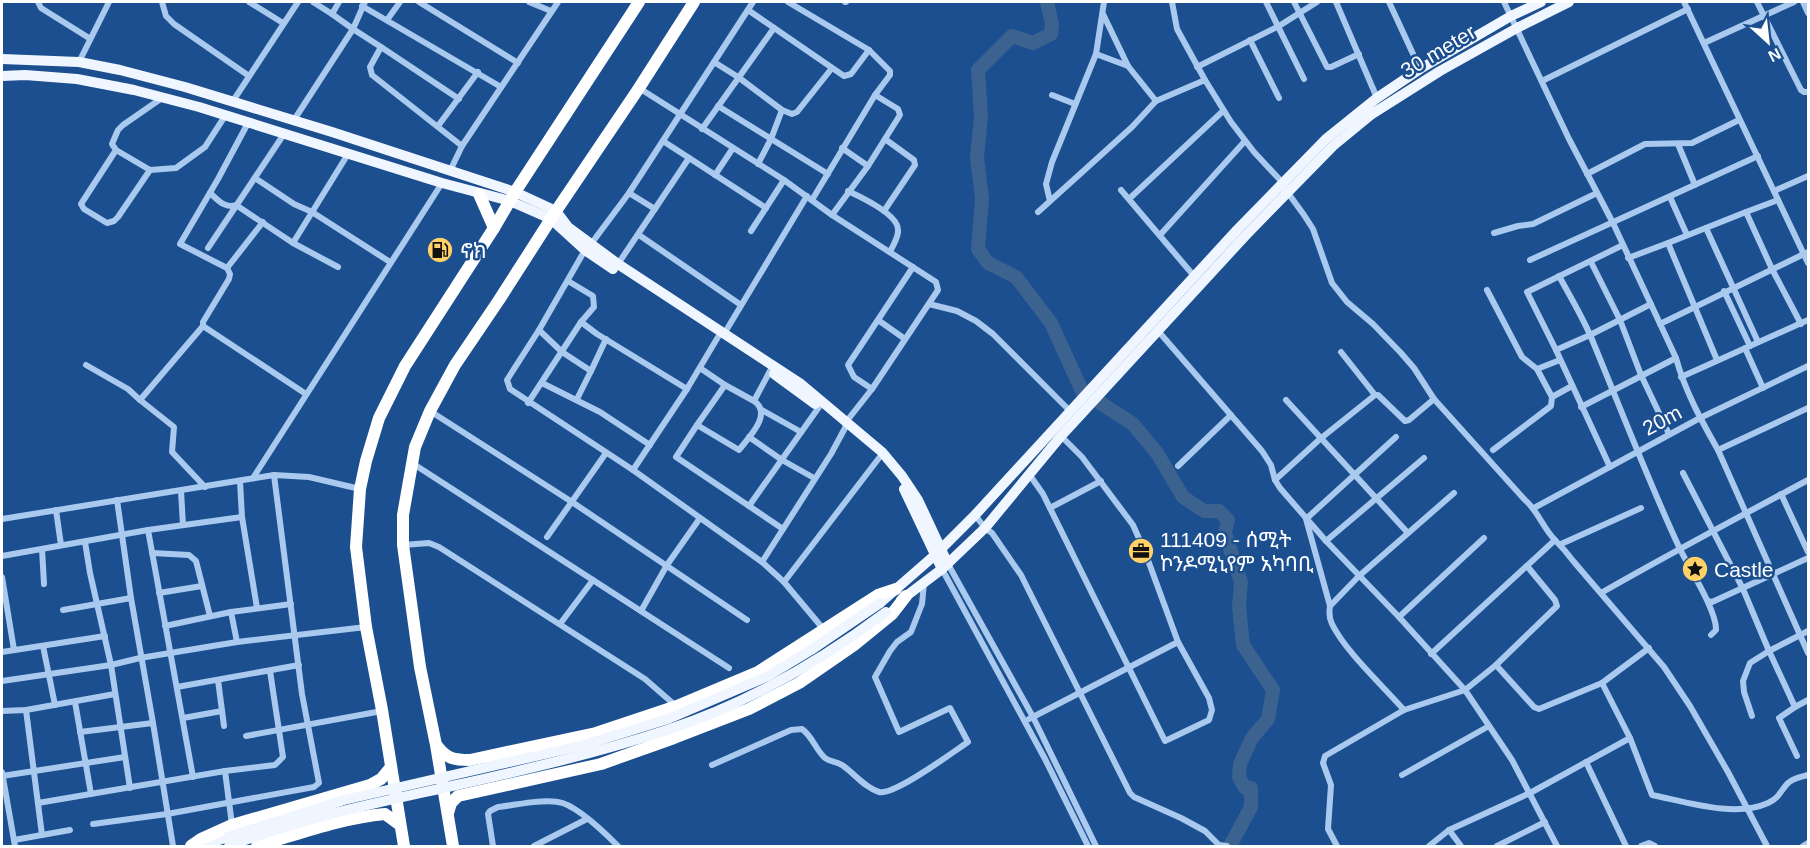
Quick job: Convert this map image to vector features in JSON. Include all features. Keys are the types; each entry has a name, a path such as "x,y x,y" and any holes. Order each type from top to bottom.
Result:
{"highway":[{"path":"404,846 366,627 356,547 360,489 379,418 405,366 639,2"},
{"path":"453,846 420,667 403,545 403,515 411,462 421,430 455,365 694,2"},
{"path":"479,194 494,228"},
{"path":"436,745 446,757 455,760 470,760 596,733 677,706 758,672 878,595 901,593 892,614 854,645 799,682 750,709 601,764 458,796 451,803 447,815"},
{"path":"191,846 201,839 229,839 370,785 381,779 391,767"},
{"path":"257,846 372,815 385,814 400,825"}],"main road":[{"path":"901,593 925,582 984,528 1062,436 1083,404 1194,276 1282,182 1326,139 1377,98 1419,69 1510,16 1541,2"},
{"name":"30 meter","path":"1095,392 1159,332 1246,236 1333,146 1372,114 1455,62 1569,2"},
{"path":"24,58 25,75"},
{"path":"2,59 24,58 79,62 120,70 275,114 450,171 553,215 588,247 721,336 801,384 879,458 905,492 945,566"},
{"path":"2,76 25,75 96,82 270,129 479,194 512,197"},
{"path":"270,129 275,114"},
{"path":"588,247 618,264 882,452 918,500 931,526 938,552"},
{"path":"201,846 229,839 344,800 584,745 668,719 768,676 883,608 901,593 1070,411 1083,404"},
{"path":"931,526 943,533 957,532"}],"street":[{"path":"38,2 41,8 89,38"},
{"path":"79,62 109,2"},
{"path":"162,2 166,16 174,24 249,76"},
{"path":"248,2 283,23"},
{"path":"232,102 298,2"},
{"path":"313,2 459,99"},
{"path":"332,14 339,2"},
{"path":"387,20 400,2"},
{"path":"419,2 518,63"},
{"path":"529,2 551,11"},
{"path":"450,171 462,146 558,2"},
{"path":"753,2 629,193 588,247 507,380 510,389 528,403 633,470 762,562 784,582 825,631"},
{"path":"633,470 809,198 828,174 875,95 890,75 890,70 869,50 789,2"},
{"path":"1050,201 1046,184 1052,162 1096,54 1104,2"},
{"path":"1172,2 1177,28 1197,67 1223,111 1245,141 1282,182 1312,229 1332,283 1347,302 1401,352 1434,399 1534,508 1558,542 1649,648 1690,706 1767,846"},
{"path":"1266,2 1304,79"},
{"path":"1294,2 1327,67 1331,68 1359,54"},
{"path":"1197,67 1279,26 1317,2"},
{"path":"1336,2 1377,98"},
{"path":"1389,2 1419,69"},
{"path":"1504,2 1651,304 1676,358 1681,377 1718,450 1809,653"},
{"path":"1684,2 1809,263"},
{"path":"1757,2 1801,90 1809,92"},
{"path":"1704,43 1794,2"},
{"path":"1803,2 1809,13"},
{"path":"294,120 353,29 364,4 501,87"},
{"path":"1542,81 1688,9"},
{"path":"748,10 844,75 851,74 869,50"},
{"path":"1103,14 1128,66 1156,101"},
{"path":"702,129 774,28"},
{"path":"1250,40 1279,98"},
{"path":"381,46 370,67 372,75 462,146"},
{"path":"1096,54 1128,66"},
{"path":"714,62 782,110 792,114 797,112 832,68"},
{"path":"438,126 478,72"},
{"path":"1038,212 1132,127 1156,101 1205,80"},
{"path":"639,88 784,180 832,215 938,285 938,290 872,389 845,425 831,454 762,562"},
{"path":"832,215 868,166 900,112 875,95"},
{"path":"1052,95 1075,104"},
{"path":"162,98 118,130 112,144 116,150 150,170 176,168 183,164 205,147 225,116"},
{"path":"718,106 828,174"},
{"path":"758,164 782,110"},
{"path":"1129,199 1223,111"},
{"path":"1587,174 1645,144 1692,143 1739,120"},
{"path":"140,400 203,326 203,322 229,279 230,274 227,268 180,244 248,123"},
{"path":"208,248 284,134"},
{"path":"884,211 915,165 914,160 885,139"},
{"path":"663,141 766,208"},
{"path":"1160,236 1245,141"},
{"path":"1678,144 1695,185"},
{"path":"715,175 733,148"},
{"path":"842,148 868,166"},
{"path":"116,150 81,204 84,209 107,223 118,217 150,170"},
{"path":"293,243 348,154"},
{"path":"1530,260 1758,156"},
{"path":"618,264 689,158"},
{"path":"1774,190 1809,176"},
{"path":"255,178 390,262"},
{"path":"751,231 784,180"},
{"path":"253,478 442,183"},
{"path":"1121,190 1194,276"},
{"path":"848,191 884,211 898,226 897,238 890,252"},
{"path":"210,193 224,205 230,207 236,205"},
{"path":"629,193 655,209"},
{"path":"1494,233 1533,224 1597,193"},
{"path":"1670,197 1687,236"},
{"path":"1628,258 1778,200"},
{"path":"236,205 293,243 338,267"},
{"path":"1746,212 1801,324"},
{"path":"227,268 263,222"},
{"path":"1706,228 1758,342"},
{"path":"639,235 741,305"},
{"path":"1668,243 1717,360"},
{"path":"1610,467 1527,292 1623,245"},
{"path":"1660,324 1806,253"},
{"path":"1591,262 1620,320 1641,375 1669,434"},
{"path":"872,389 854,377 848,365 913,267"},
{"path":"1559,276 1590,335 1612,392 1680,548 1708,601 1716,623 1716,630 1711,635"},
{"path":"528,403 581,322 594,307 593,296 568,281"},
{"path":"1487,290 1522,357 1537,369 1552,397 1551,406 1493,450"},
{"path":"1724,291 1763,388"},
{"path":"929,303 957,311 976,321 993,334 1070,411"},
{"path":"1556,350 1651,304"},
{"path":"878,320 905,339"},
{"path":"1681,377 1809,320"},
{"path":"581,322 687,389"},
{"path":"203,326 306,394"},
{"path":"539,330 562,352 591,371"},
{"path":"1159,332 1267,458 1275,480 1306,519 1465,690 1512,760 1557,846"},
{"path":"577,399 606,339"},
{"path":"1341,352 1375,395 1378,395 1405,421 1410,420 1434,399"},
{"path":"1581,407 1676,358"},
{"path":"1537,369 1560,360"},
{"path":"86,365 128,389 174,427 172,452 205,488"},
{"name":"20m","path":"1534,508 1669,434 1809,366"},
{"path":"698,425 739,450 761,418 762,410 760,405 700,368"},
{"path":"754,401 770,371"},
{"path":"542,383 577,399 650,445"},
{"path":"725,385 676,457 783,529"},
{"path":"1552,397 1572,386"},
{"path":"1275,480 1320,439 1375,395"},
{"path":"1286,400 1408,533"},
{"path":"749,506 819,407"},
{"path":"1718,450 1809,408"},
{"path":"762,410 801,432"},
{"path":"430,411 572,502 747,620"},
{"path":"1178,466 1231,415"},
{"path":"1028,474 1050,508 1165,741 1209,720 1212,710 1209,698 1178,642 1133,525 1083,457 1062,436"},
{"path":"749,437 782,460 814,478"},
{"path":"1306,519 1396,437"},
{"path":"547,537 606,453"},
{"path":"784,582 879,458"},
{"path":"1326,542 1424,458"},
{"path":"411,462 729,669"},
{"path":"1683,473 1743,589 1768,651 1795,707"},
{"path":"2,519 205,488 274,475 309,477 360,489"},
{"path":"93,825 229,803 317,785 319,779 294,635 274,475"},
{"path":"1601,593 1680,548 1809,480"},
{"path":"240,481 242,517 257,608"},
{"path":"1050,508 1101,481"},
{"path":"181,491 183,525"},
{"path":"1330,606 1359,576 1454,493"},
{"path":"1781,494 1809,552"},
{"path":"117,500 140,658 173,846"},
{"path":"1431,654 1527,566 1558,542 1641,507"},
{"path":"56,510 61,545"},
{"path":"975,515 984,528 992,533 1022,575 1130,793 1205,831 1219,844 1227,846"},
{"path":"2,556 121,534 242,517"},
{"path":"640,611 667,565 700,518"},
{"path":"1306,519 1330,606 1331,622 1341,639 1404,710"},
{"path":"148,530 193,777"},
{"path":"1399,617 1484,538"},
{"path":"85,542 111,665 130,788"},
{"path":"403,545 429,543 440,547 645,679 677,706"},
{"path":"42,549 44,584"},
{"path":"152,553 189,555 196,561 210,616"},
{"path":"1708,601 1712,602 1743,589 1809,558"},
{"path":"945,566 1033,717 1096,846"},
{"path":"945,566 1088,846"},
{"path":"1336,846 1328,829 1331,785 1323,763 1325,756 1404,710 1465,690 1496,665 1557,606 1555,600 1527,566"},
{"path":"2,577 14,650"},
{"path":"560,624 593,580"},
{"path":"712,765 791,730 802,729 810,735 823,756 839,763 869,786 881,792 888,792 901,786 968,742 950,708 899,732 874,676 897,642 911,632 922,604 925,582"},
{"path":"159,593 202,586"},
{"path":"63,610 131,598"},
{"path":"165,626 231,612 291,604"},
{"path":"231,612 237,642"},
{"path":"2,681 111,665 237,642 366,627"},
{"path":"1752,716 1744,692 1745,674 1750,663 1768,651 1809,631"},
{"path":"2,652 105,636"},
{"path":"1025,721 1178,642"},
{"path":"43,646 54,705"},
{"path":"1496,665 1534,707 1539,709 1602,683 1649,648"},
{"path":"177,687 299,665"},
{"path":"38,803 225,771 275,765 283,757 270,671"},
{"path":"218,680 224,726"},
{"path":"1602,683 1630,738 1652,795 1731,810 1746,809 1762,806 1774,800 1782,794 1792,780 1809,775"},
{"path":"2,711 26,710 115,694"},
{"path":"1797,756 1779,718 1809,700"},
{"path":"75,702 91,794"},
{"path":"26,710 42,835"},
{"path":"246,736 382,710"},
{"path":"183,718 222,711"},
{"path":"80,732 153,723"},
{"path":"1402,775 1489,726"},
{"path":"1429,846 1449,830 1530,793 1630,738"},
{"path":"70,830 15,843 2,774 125,758"},
{"path":"1586,762 1626,846"},
{"path":"225,771 229,803 229,839"},
{"path":"493,846 490,811 498,807 561,802 587,819 618,846"},
{"path":"534,846 587,819"},
{"path":"1497,846 1545,822"},
{"path":"1449,830 1461,846"},
{"path":"1641,846 1649,843 1655,846"},
{"path":"1803,846 1809,843"}],"waterway":[{"path":"1047,2 1052,24 1051,34 1033,43 1012,36 978,70 981,116 977,157 982,198 978,249 988,263 1016,277 1051,323 1082,391 1133,424 1157,453 1183,497 1204,511 1219,511 1228,520 1225,533 1241,582 1239,606 1243,645 1273,690 1268,719 1252,738 1240,764 1239,777 1245,788 1251,788 1251,807 1230,846"}],"place":[{"name":"ኖክ","path":"440,250"},
{"name":"111409 - ሰሚት ኮንዶሚኒየም አካባቢ","path":"1141,551"},
{"name":"Castle","path":"1695,569"}]}
